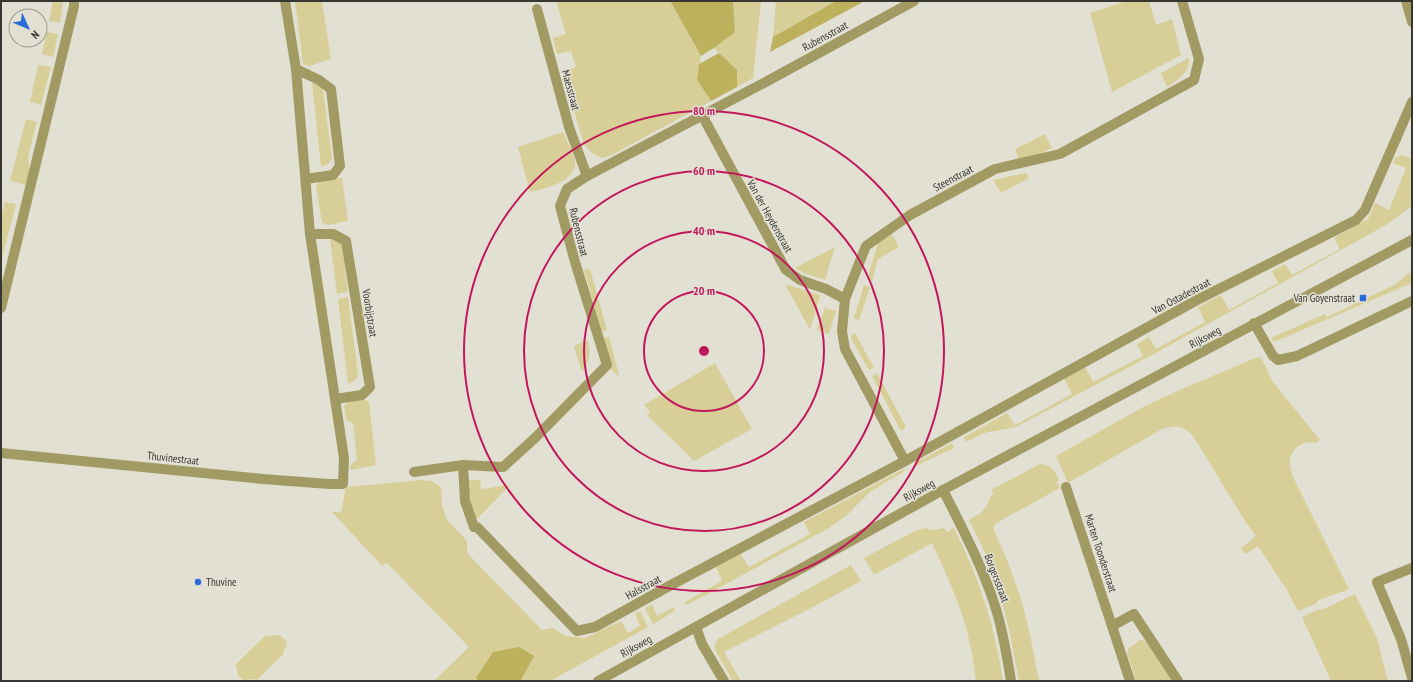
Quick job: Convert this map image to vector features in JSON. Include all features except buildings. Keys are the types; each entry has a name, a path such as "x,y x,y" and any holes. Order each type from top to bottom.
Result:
{"street":[{"path":"1,308 74,1"},
{"path":"285,1 296,69 310,234 335,399"},
{"name":"Rubensstraat","path":"414,472 463,465 503,467 535,438 607,365 575,262 560,206 567,189 587,176 914,1"},
{"name":"Steenstraat","path":"905,461 845,349 842,331 845,299 866,246 910,215 995,169 1060,154 1194,80 1199,59 1182,1"},
{"path":"1406,1 1412,22"},
{"name":"Maesstraat","path":"537,9 569,127 587,176"},
{"path":"296,69 319,80 331,89 340,166 333,175 306,179"},
{"name":"Van Ostadestraat","path":"905,461 1197,300 1356,220 1365,210 1412,102"},
{"name":"Van der Heydenstraat","path":"702,115 786,270 800,280 826,289 845,299"},
{"name":"Voorbijstraat","path":"310,234 333,234 346,241 370,387 362,395 335,399"},
{"name":"Rijksweg","path":"598,681 943,490 1411,240"},
{"path":"1254,323 1269,349 1278,360 1297,356 1412,301"},
{"name":"Thuvinestraat","path":"1,453 255,478 343,484 344,458 335,399"},
{"name":"Halsstraat","path":"463,465 465,501 474,528 477,527 577,631 595,627 905,461"},
{"name":"Marten Toonderstraat","path":"1066,487 1130,681"},
{"name":"Borgersstraat","path":"943,490 972,548 995,606 1011,681"},
{"path":"1412,568 1377,582 1401,639 1412,678"},
{"path":"1112,626 1134,614 1178,681"},
{"path":"696,627 702,644 724,681"}],"shaded area":[{"path":"53,1 63,1 60,23 49,21"},
{"path":"295,1 322,1 331,59 309,66 303,64"},
{"path":"556,1 670,1 701,56 697,80 711,101 612,155 602,158 593,153 586,147 583,141 562,72 576,67 571,51 557,54 553,38 566,34"},
{"path":"670,1 733,1 735,32 701,56"},
{"path":"733,1 761,1 753,78 737,87 736,70 714,48 735,32"},
{"path":"776,1 836,1 773,37"},
{"path":"836,1 865,1 770,52 773,37"},
{"path":"1127,1 1149,1 1156,25 1172,19 1181,55 1112,92 1090,13"},
{"path":"48,32 58,34 53,57 42,54 43,48 48,48"},
{"path":"719,53 737,70 737,87 711,101 697,80 699,64"},
{"path":"1189,58 1189,64 1182,76 1167,87 1161,73"},
{"path":"38,65 51,67 41,105 30,102"},
{"path":"316,82 323,90 332,158 328,164 323,166 321,166 312,83"},
{"path":"26,119 37,122 28,157 30,175 26,185 10,181"},
{"path":"563,132 575,161 575,168 566,179 559,183 530,192 518,147"},
{"path":"1045,134 1052,148 1040,154 1019,159 1015,149"},
{"path":"1402,155 1412,159 1412,206 1386,225 1152,355 1016,427 984,433 966,442 964,437 1007,413 1015,425 1072,394 1064,379 1085,367 1093,382 1143,356 1137,344 1149,337 1156,349 1205,322 1198,307 1221,295 1229,310 1278,283 1272,271 1285,264 1292,275 1340,249 1334,238 1368,219 1375,203 1389,210 1406,168 1393,163 1395,158"},
{"path":"1026,173 1029,178 1001,193 993,180"},
{"path":"342,178 348,221 327,225 322,222 316,186 321,180"},
{"path":"5,202 16,204 1,261 1,217"},
{"path":"573,211 586,256 581,258 568,212"},
{"path":"892,234 899,247 878,259 872,281 867,279 878,243"},
{"path":"330,239 339,241 342,245 348,292 337,294"},
{"path":"835,247 825,280 804,273 795,268"},
{"path":"590,269 607,330 602,332 584,270"},
{"path":"1412,271 1412,283 1274,342 1271,338 1325,314 1327,317 1394,285"},
{"path":"785,284 820,295 810,330"},
{"path":"864,285 870,287 859,320 854,318"},
{"path":"348,297 358,374 355,380 348,384 338,299"},
{"path":"825,308 836,311 829,334 817,330"},
{"path":"855,333 874,368 869,370 852,340 851,336"},
{"path":"609,337 618,376 608,366 603,338"},
{"path":"588,340 589,357 582,372 574,346"},
{"path":"1258,357 1262,359 1273,382 1320,440 1316,443 1311,442 1301,444 1297,447 1290,459 1290,467 1293,477 1349,589 1317,601 1317,603 1298,611 1287,590 1258,546 1245,554 1241,548 1256,536 1247,524 1193,436 1186,430 1179,427 1162,429 1068,483 1056,456 1145,406"},
{"path":"715,363 752,429 694,461 647,415 650,411 644,405"},
{"path":"877,373 906,427 901,431 872,376"},
{"path":"360,397 369,402 376,465 351,470 350,466 357,459 353,424 346,419 344,406 351,398"},
{"path":"952,443 954,448 916,466 915,463"},
{"path":"1041,464 1050,467 1054,471 1059,480 1057,482 1060,488 1000,521 994,526 994,531 1019,593 1039,681 1019,681 1008,624 996,581 986,555 969,520 985,508 993,494 991,490"},
{"path":"904,469 905,471 870,492 847,515 829,528 687,605 685,602 722,581 715,565 740,553 749,567 810,534 804,522"},
{"path":"422,480 432,481 441,487 442,505 447,520 467,541 467,553 542,630 553,628 565,636 585,638 621,621 628,633 640,626 635,613 640,611 648,627 550,681 434,681 469,647 387,563 382,566 332,512 341,512 346,487"},
{"path":"469,480 480,480 481,489 510,485 475,521 463,486"},
{"path":"925,528 933,530 944,528 947,532 954,528 971,565 985,603 1000,661 1003,681 976,681 971,649 963,618 954,593 932,543 874,575 864,558 915,531"},
{"path":"851,565 861,581 724,652 741,681 733,681 715,650 714,646 718,639"},
{"path":"1355,594 1377,638 1388,681 1331,681 1302,617 1319,609 1320,610 1336,604"},
{"path":"652,604 657,616 672,608 674,608 675,611 653,624 645,608"},
{"path":"280,635 287,642 283,654 258,679 243,680 238,676 236,664 265,636"},
{"path":"1140,640 1147,643 1172,681 1136,681 1127,653 1129,648"},
{"path":"519,647 534,656 521,680 479,681 476,678 493,652"}],"place":[{"name":"Van Goyenstraat","path":"1363,298"},
{"name":"Thuvine","path":"198,582"}]}
